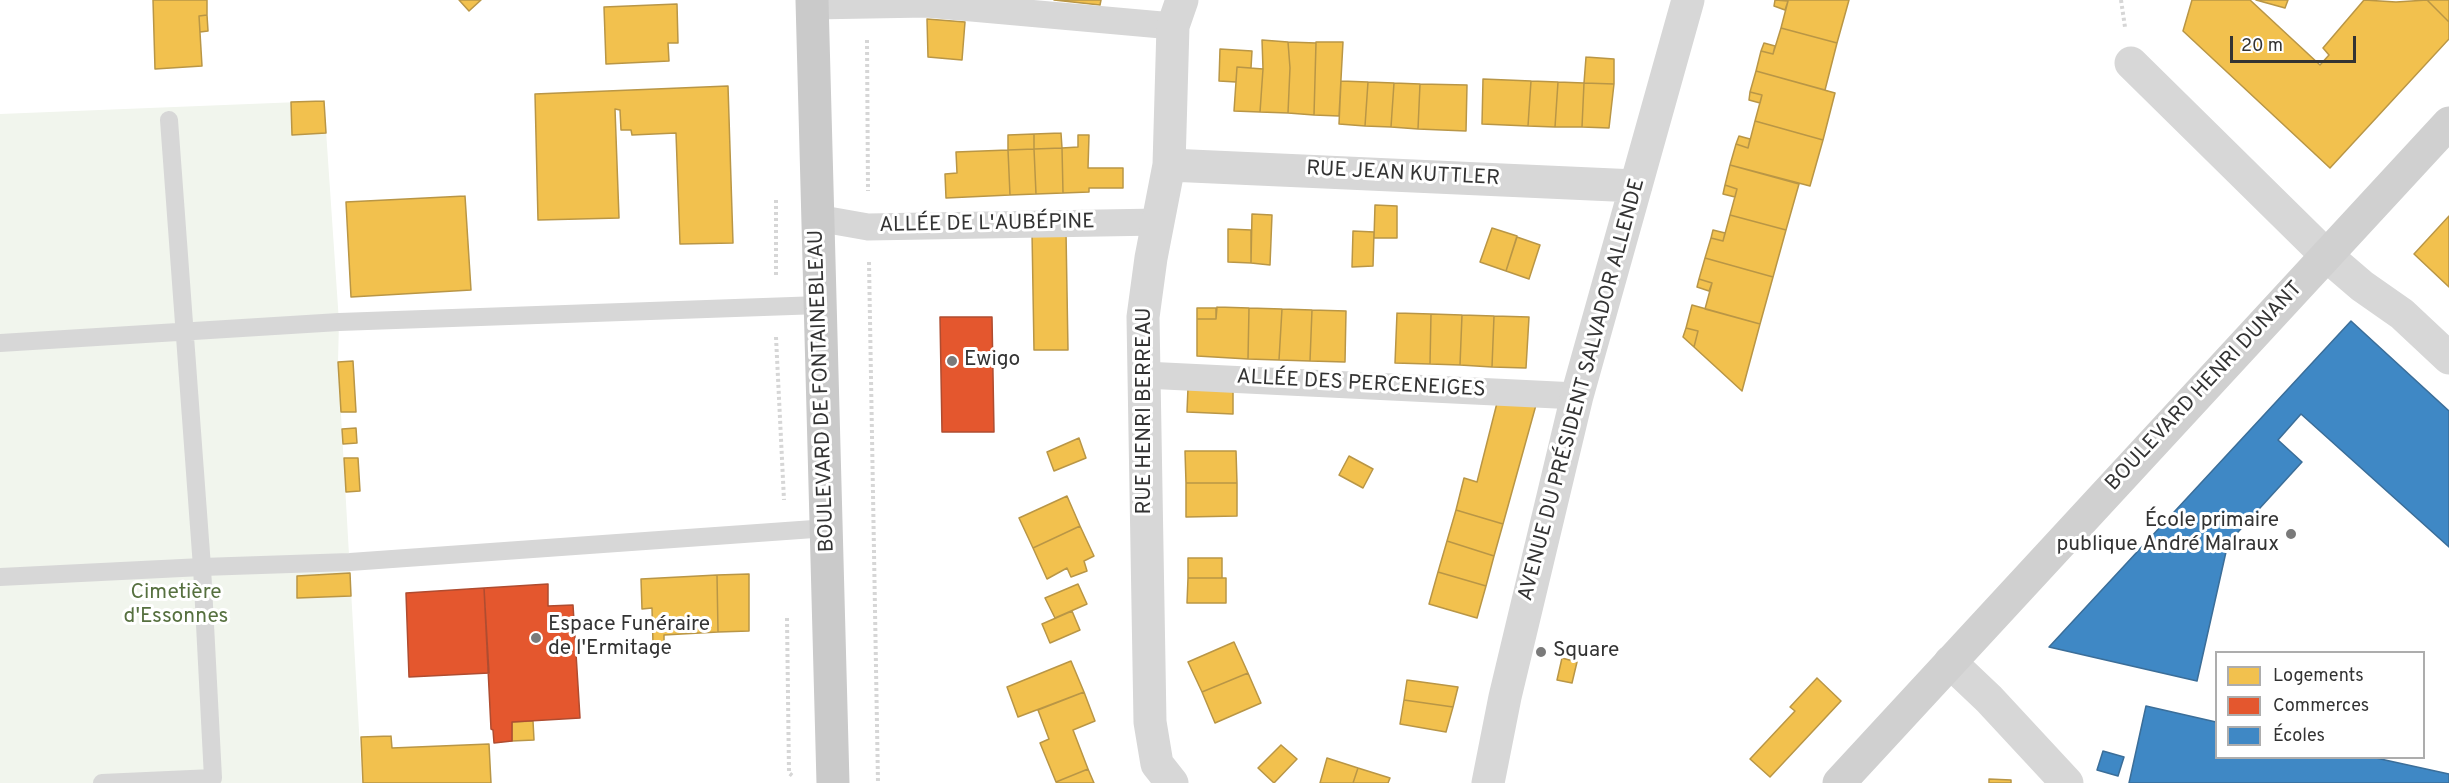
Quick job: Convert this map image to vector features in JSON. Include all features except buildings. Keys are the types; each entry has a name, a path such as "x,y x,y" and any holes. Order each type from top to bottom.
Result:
{"main road":[{"name":"BOULEVARD DE FONTAINEBLEAU","path":"812,3 828,528 833,783"},
{"name":"BOULEVARD HENRI DUNANT","path":"1839,783 2449,123"}],"street":[{"name":"AVENUE DU PRÉSIDENT SALVADOR ALLENDE","path":"1488,783 1505,696 1577,396 1688,0"},
{"path":"812,3 866,7 927,4 1177,13"},
{"name":"RUE HENRI BERREAU","path":"1172,783 1157,764 1150,722 1143,317 1151,258 1170,165 1177,13"},
{"path":"2131,63 2327,256 2362,286 2402,314 2449,358"},
{"name":"RUE JEAN KUTTLER","path":"1170,165 1636,186"},
{"name":"ALLÉE DE L'AUBÉPINE","path":"817,218 868,227 1159,222"},
{"name":"ALLÉE DES PERCENEIGES","path":"1144,375 1577,396"},
{"path":"1950,662 1989,699 2067,783"}],"lane":[{"path":"102,783 213,778 202,567 169,120"},
{"path":"0,343 339,322 820,305"},
{"path":"0,577 350,562 786,533 828,528"}],"path":[{"path":"866,7 878,783"},
{"path":"776,192 775,305 786,533"},
{"path":"787,613 789,773 800,783"}],"green space":[{"name":"Cimetière d'Essonnes","path":"324,101 339,322 338,362 362,783 0,783 0,114"}],"place":[{"name":"Ewigo","path":"952,361"},
{"name":"École primaire publique André Malraux","path":"2291,534"},
{"name":"Espace Funéraire de l'Ermitage","path":"536,638"},
{"name":"Square","path":"1541,652"}]}
